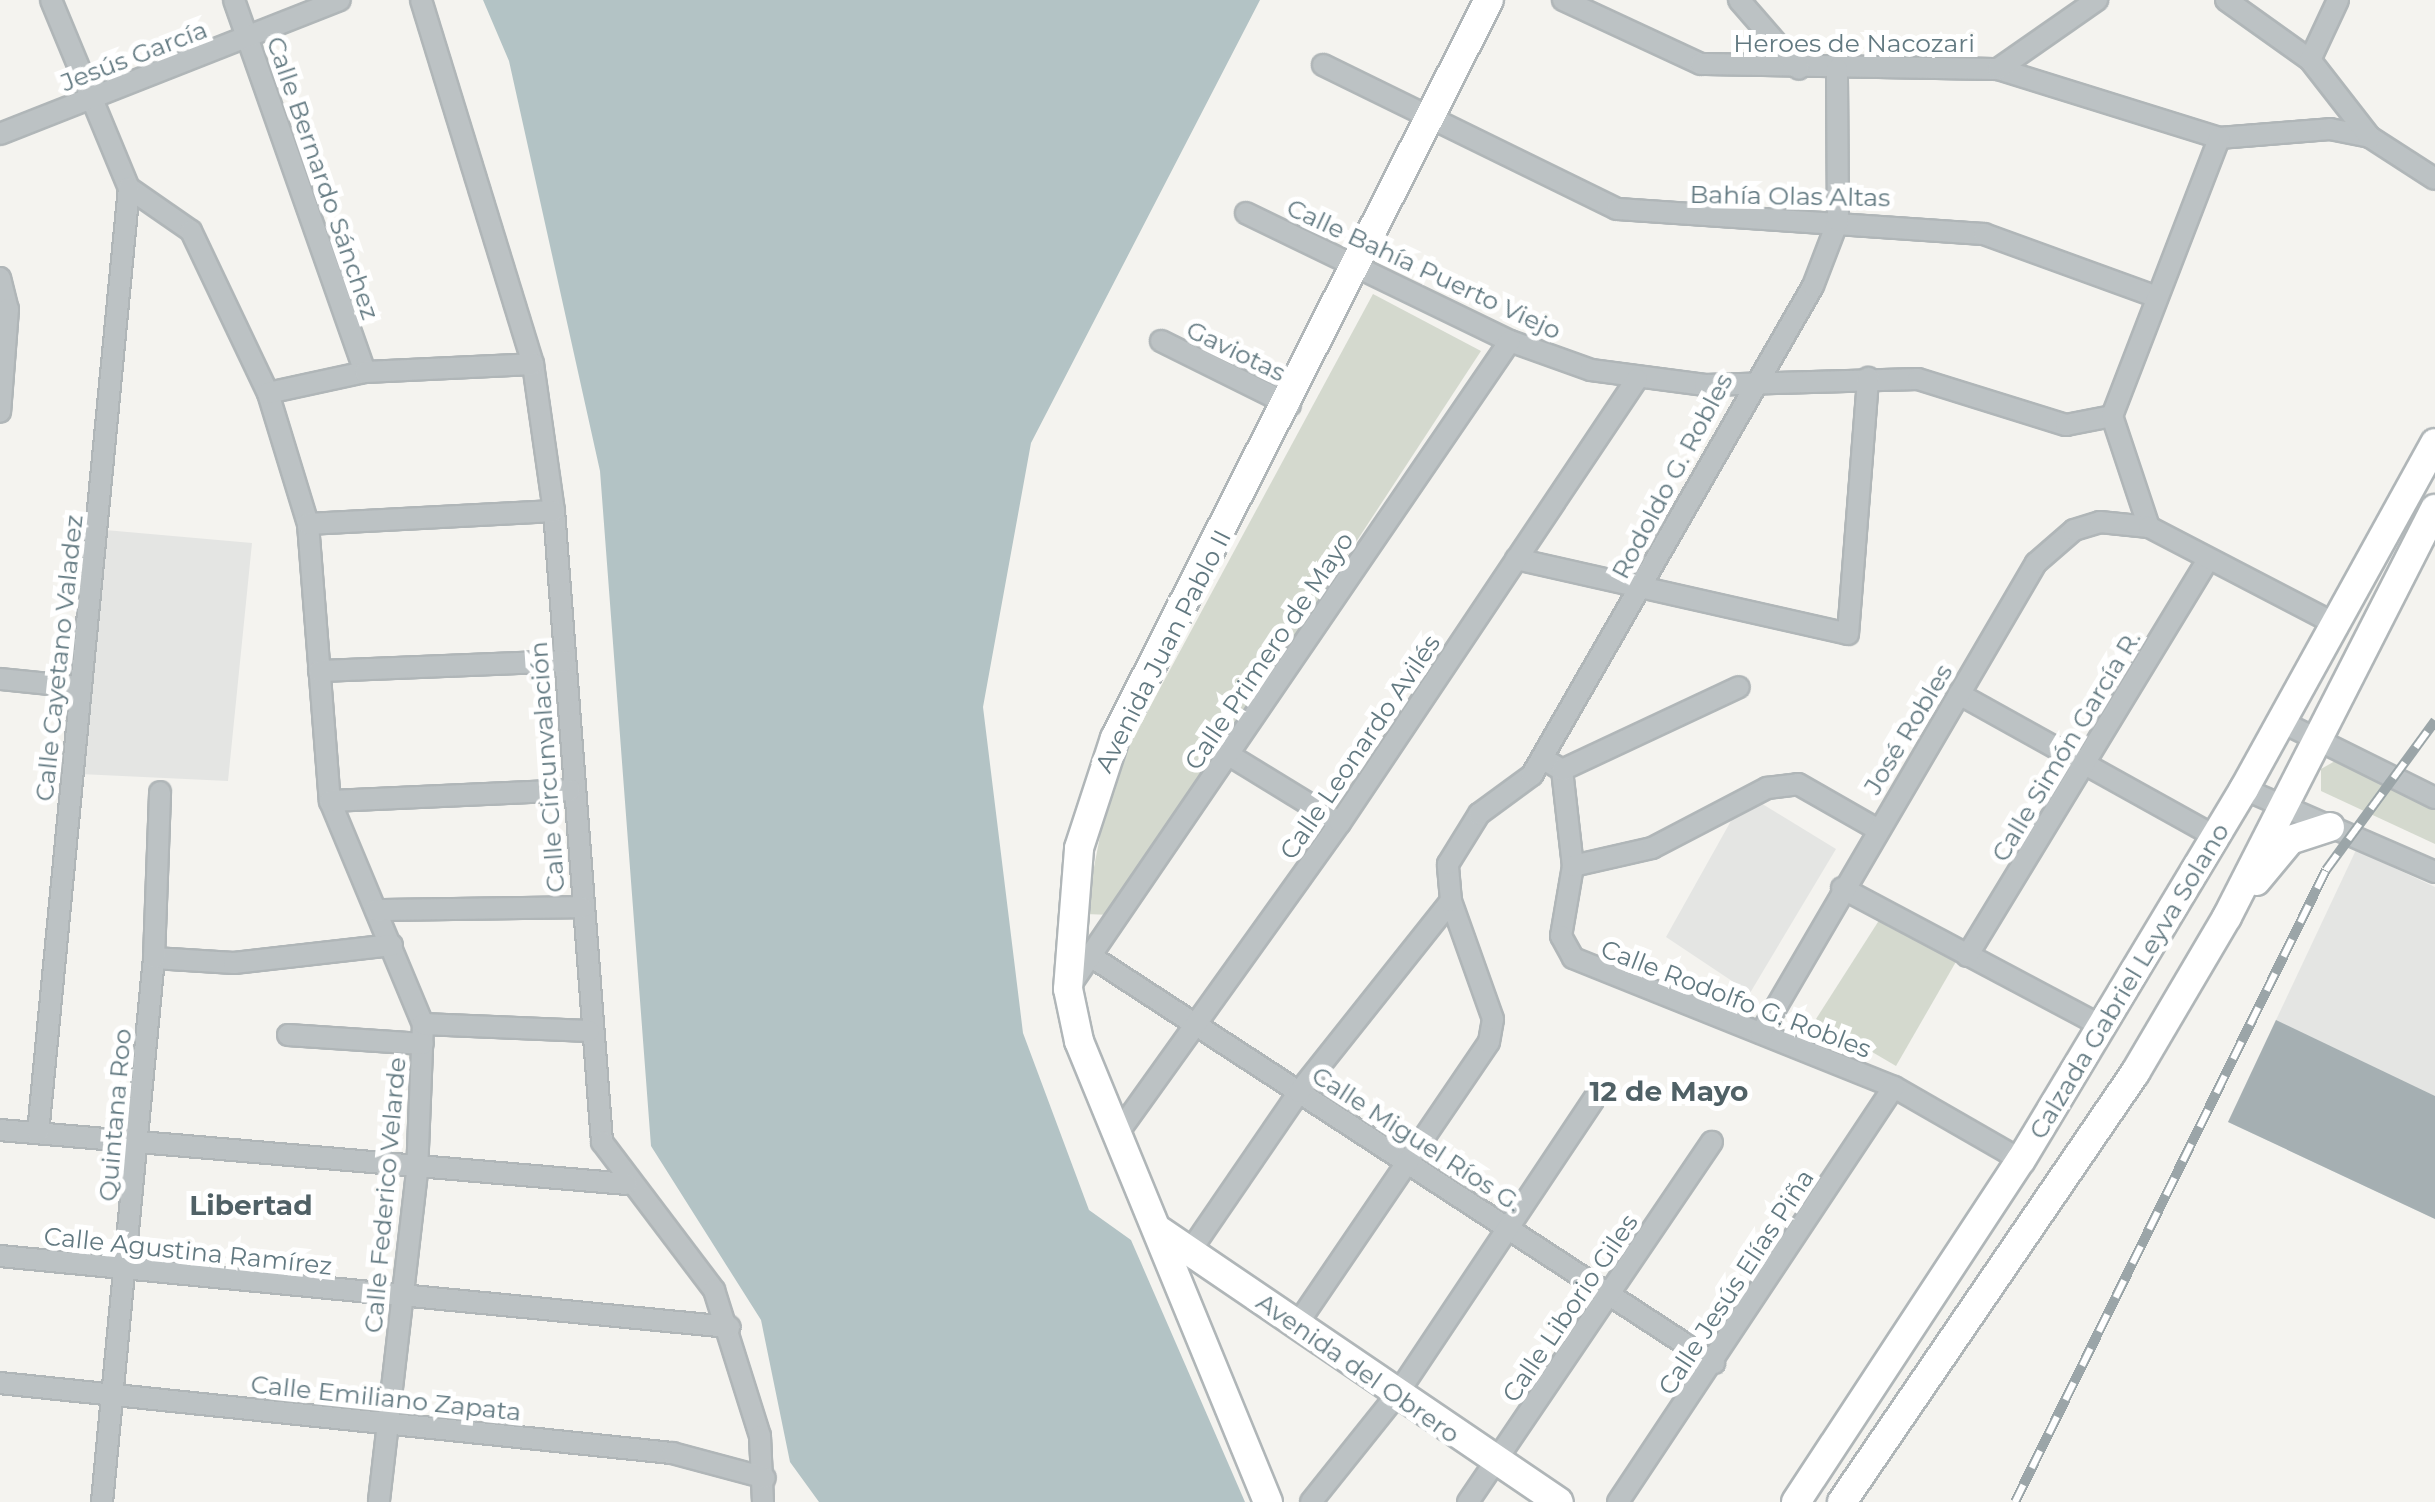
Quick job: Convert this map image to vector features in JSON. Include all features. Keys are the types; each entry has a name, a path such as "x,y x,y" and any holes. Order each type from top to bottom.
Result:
{"main road":[{"name":"Avenida Juan Pablo II","path":"1268,1502 1184,1261 1159,1230 1115,1136 1068,989 1072,900 1092,792 1290,406 1489,0"},
{"name":"Calzada Gabriel Leyva Solano","path":"1796,1502 2021,1160 2244,789 2435,443"},
{"path":"2311,737 2435,508"},
{"name":"Calzada Gabriel Leyva Solano","path":"1842,1502 2136,1073 2227,917 2311,737"},
{"path":"2227,917 2290,840 2330,827"},
{"name":"Avenida del Obrero","path":"1184,1261 1296,1326 1559,1502"}],"street":[{"path":"51,0 86,101 129,188"},
{"name":"Calle Bernardo Sánchez","path":"234,0 365,372"},
{"name":"Jesús García","path":"0,134 249,40 340,0"},
{"name":"Calle Circunvalación","path":"421,0 533,364 554,511 570,790 602,1142 626,1184 714,1290 730,1327 764,1478 764,1502"},
{"name":"Heroes de Nacozari","path":"1564,0 1701,64 1799,69 1998,69 2218,138 2330,129 2370,137 2435,179"},
{"path":"1739,0 1799,69"},
{"path":"1998,69 2096,0"},
{"path":"2226,0 2310,60 2370,137"},
{"path":"2310,60 2338,0"},
{"name":"Bahía Olas Altas","path":"1323,65 1617,208 1984,234 2158,296"},
{"name":"Rodoldo G. Robles","path":"1451,901 1448,864 1479,814 1518,790 1542,758 1638,593 1749,384 1813,286 1838,221 1837,69"},
{"path":"2218,138 2112,416 2150,527 2208,561 2337,625"},
{"name":"Calle Federico Velarde","path":"129,188 191,231 268,393 308,524 330,801 392,946 423,1034 417,1172 379,1502"},
{"name":"Calle Cayetano Valadez","path":"38,1133 129,188"},
{"name":"Calle Bahía Puerto Viejo","path":"1246,212 1510,341 1637,379 1749,384 1868,378 1970,389 2066,425 2112,416"},
{"path":"0,278 8,309 0,412"},
{"name":"Gaviotas","path":"1160,341 1290,406"},
{"name":"Calle Primero de Mayo","path":"1068,989 1510,341"},
{"path":"268,393 365,372 533,364"},
{"path":"1516,560 1638,593 1821,632 1852,628 1868,378"},
{"name":"Calle Leonardo Avilés","path":"1115,1136 1340,822 1637,379"},
{"path":"308,524 554,511"},
{"name":"José Robles","path":"1760,1033 1877,829 2052,546 2100,522 2150,527"},
{"name":"Calle Simón García R.","path":"1967,956 2208,561"},
{"path":"319,671 564,661"},
{"path":"0,679 79,687"},
{"path":"1542,758 1562,770 1739,687"},
{"path":"1959,694 2216,836"},
{"path":"2280,721 2432,792"},
{"path":"1229,755 1340,822"},
{"name":"Calle Rodolfo G. Robles","path":"1562,770 1573,866 1560,906 1573,958 1894,1088 2021,1160"},
{"path":"1573,866 1652,848 1767,788 1798,784 1877,829"},
{"path":"2244,789 2435,872"},
{"path":"330,801 570,790"},
{"name":"Quintana Roo","path":"102,1502 154,958 160,792"},
{"path":"1842,888 2100,1025"},
{"path":"1184,1261 1299,1092 1451,901"},
{"path":"1296,1326 1492,1031 1451,901"},
{"path":"376,910 582,907"},
{"path":"154,958 234,963 392,946"},
{"name":"Calle Miguel Ríos G.","path":"1092,957 1714,1363"},
{"path":"288,1035 589,1031"},
{"name":"Calle Jesús Elías Piña","path":"1618,1502 1894,1088"},
{"path":"1311,1502 1396,1396 1595,1098"},
{"path":"0,1130 417,1172 626,1184"},
{"name":"Calle Liborio Giles","path":"1468,1502 1712,1142"},
{"name":"Calle Agustina Ramírez","path":"0,1256 730,1327"},
{"name":"Calle Emiliano Zapata","path":"0,1383 672,1454 764,1478"}],"shaded area":[{"path":"483,0 1260,0 1031,443 983,707 1023,1033 1089,1210 1131,1240 1245,1502 819,1502 790,1462 761,1320 651,1146 600,471 509,61"},
{"path":"1373,294 1481,351 1112,915 1085,914 1111,779"},
{"path":"105,530 252,543 228,781 80,774"},
{"path":"2335,761 2435,810 2435,844 2321,791 2321,769"},
{"path":"1746,794 1836,849 1750,993 1666,937"},
{"path":"2356,850 2435,887 2435,1219 2228,1122"},
{"path":"1885,911 1961,953 1896,1066 1816,1019"}],"building":[{"path":"2276,1020 2435,1096 2435,1219 2228,1122"}],"railway":[{"path":"2015,1502 2326,870 2435,721"}],"district":[{"name":"12 de Mayo","path":"1669,1091"},
{"name":"Libertad","path":"251,1205"}]}
